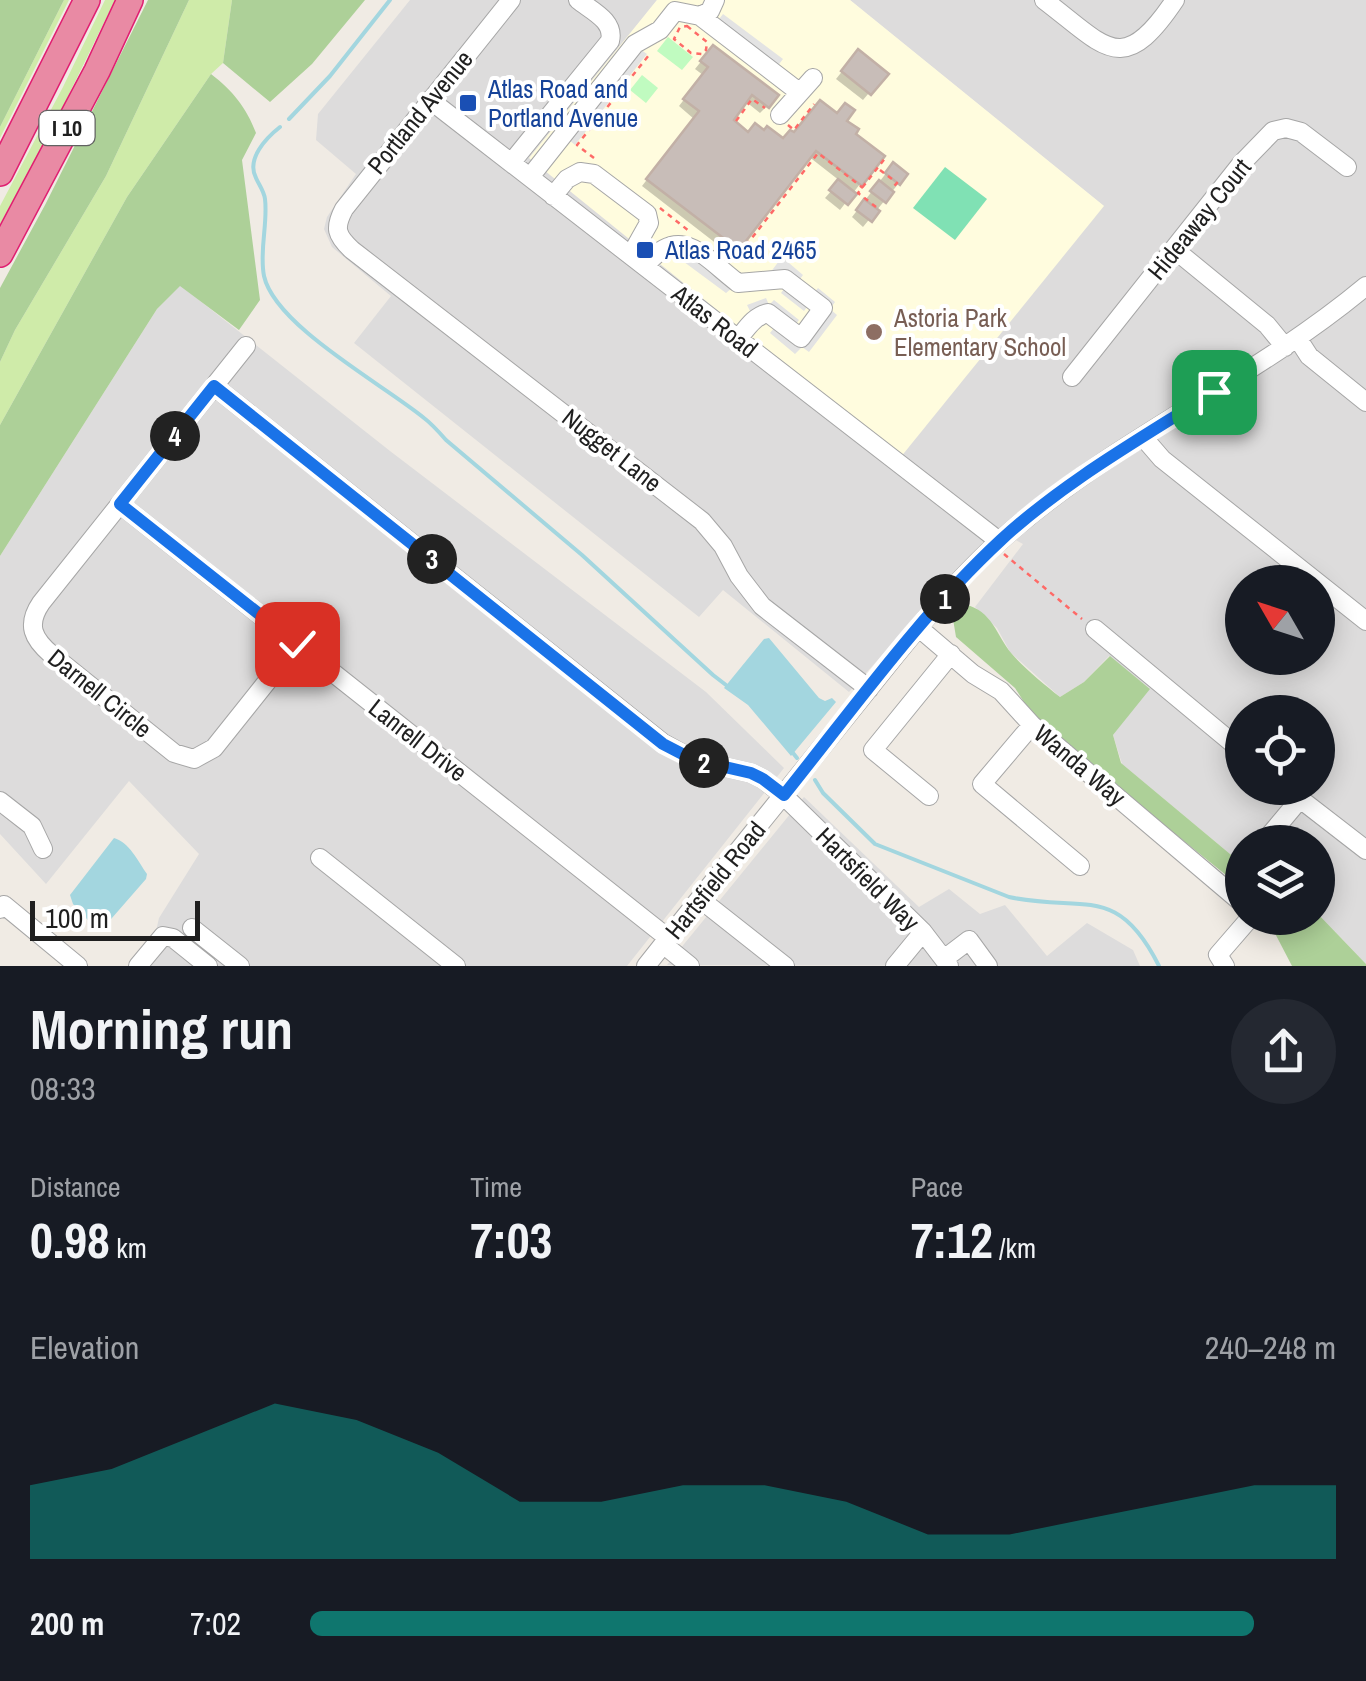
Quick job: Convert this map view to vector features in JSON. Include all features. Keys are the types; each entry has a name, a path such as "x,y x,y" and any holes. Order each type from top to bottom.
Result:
{"highway":[{"name":"I 10","path":"0,172 87,0"},
{"name":"I 10","path":"0,254 130,0"}],"street":[{"name":"Portland Avenue","path":"337,229 344,209 511,0"},
{"path":"511,163 610,41 610,25 578,0"},
{"path":"530,177 635,44 660,30 675,11 710,11 715,0"},
{"path":"1044,0 1103,44 1124,49 1149,35 1175,0"},
{"path":"688,9 808,91 780,115"},
{"name":"Atlas Road","path":"430,100 997,544"},
{"name":"Hideaway Court","path":"1072,377 1241,164 1273,131 1286,128 1300,132 1347,167"},
{"path":"553,196 567,178 580,172 594,174 647,214 649,224 638,261"},
{"name":"Nugget Lane","path":"337,229 352,250 702,521 762,606 869,690"},
{"path":"638,261 666,246 685,245 738,284 785,279 823,308 800,338 768,314 754,320 738,339"},
{"path":"1174,250 1366,402"},
{"name":"Hartsfield Road","path":"646,966 919,628 997,544 1068,486 1292,343 1366,286"},
{"name":"Darnell Circle","path":"246,346 41,603 34,613 33,629 43,648 174,753 194,759 214,748 297,644"},
{"name":"Hartsfield Way","path":"214,386 663,744 694,760 751,773 784,795 922,932 947,962"},
{"path":"1143,437 1162,458 1366,621"},
{"name":"Lanrell Drive","path":"120,504 666,941 690,966"},
{"name":"Wanda Way","path":"919,628 1001,691 1032,725 1225,888"},
{"path":"1095,629 1225,737"},
{"path":"929,796 873,750 951,654"},
{"path":"1032,725 982,784 1080,866"},
{"path":"0,801 32,826 43,848"},
{"path":"1308,805 1366,850"},
{"path":"320,858 456,966"},
{"path":"700,899 785,966"},
{"path":"0,909 6,906 78,966"},
{"path":"192,928 240,966"},
{"path":"895,966 922,932"},
{"path":"1225,966 1218,955 1235,935"},
{"path":"138,966 164,936 206,965 217,948"},
{"path":"947,962 969,940 988,966"}],"path":[{"path":"689,27 706,40 706,50 691,53 674,39 676,31 689,27"},
{"path":"577,144 648,56"},
{"path":"794,130 808,91"},
{"path":"736,121 752,99"},
{"path":"732,264 818,153 863,188"},
{"path":"876,207 858,194 886,157"},
{"path":"878,168 897,183 892,188"},
{"path":"842,182 847,176"},
{"path":"997,544 1095,629"}],"shaded area":[{"path":"410,0 657,0 530,158 1104,206 850,0 1366,0 1366,964 1335,932 1335,825 1225,825 1225,850 1122,764 1113,735 1149,688 1109,656 1084,682 1060,697 1010,652 997,628 975,607 1023,544 995,529 849,692 723,590 699,617 354,343 391,296 332,247 324,229 327,217 356,174 316,140 318,114"},
{"name":"Astoria Park Elementary School","path":"657,0 850,0 1104,206 900,458 529,158"},
{"path":"723,14 783,59 773,72 714,26"},
{"path":"634,45 647,54 575,145 563,135"},
{"path":"695,250 738,283 726,293 680,259"},
{"path":"782,257 803,275 795,286 810,298 818,288 835,302 830,309 837,315 809,352 802,347 795,354 770,333 779,322 754,319 747,305 766,298 769,305 774,300 799,320 791,330 800,337 823,309 812,300 804,311 781,293 789,282 764,281"},
{"path":"180,285 706,692 784,768 627,966 148,966 159,918 199,854 129,781 46,884 0,834 0,556 157,309"},
{"path":"804,797 919,907 949,889 980,914 1005,905 1047,956 1087,923 1133,950 1140,966 667,965"}],"green space":[{"path":"0,0 64,0 0,127"},
{"path":"64,0 69,0 0,138 0,127"},
{"path":"105,0 115,0 0,224 0,206"},
{"path":"148,0 189,0 106,176 0,362 0,288"},
{"path":"189,0 232,0 223,63 211,74 127,197 0,425 0,362 106,176"},
{"path":"232,0 365,0 312,64 270,102 223,63"},
{"path":"668,37 693,57 682,70 657,51"},
{"path":"211,74 238,100 256,133 242,160 260,300 239,330 180,286 157,309 0,556 0,425 127,197"},
{"path":"642,75 658,88 646,103 630,90"},
{"path":"945,167 987,199 955,240 913,208"},
{"path":"964,604 981,612 1012,654 1060,697 1084,682 1110,656 1150,689 1113,735 1121,763 1225,850 1225,874 1029,710 1015,688 956,637 953,619"},
{"path":"1335,932 1366,964 1366,966 1292,966 1276,935 1335,935"}],"water":[{"path":"769,638 819,698 836,702 791,756 748,705 724,688 764,639"},
{"path":"114,838 129,848 147,874 105,926 97,930 73,904 70,895"}],"building":[{"path":"713,45 779,95 769,108 752,95 734,120 748,132 755,123 764,130 767,126 783,138 790,130 794,132 820,100 837,113 845,103 855,110 847,121 859,129 856,134 885,156 862,186 816,151 739,250 646,179 699,111 683,99 708,67 700,61"},
{"path":"858,49 889,74 871,95 841,71"},
{"path":"893,162 908,174 900,185 885,173"},
{"path":"838,179 857,194 848,205 829,190"},
{"path":"879,180 894,192 886,203 870,191"},
{"path":"864,199 880,211 872,222 856,210"}],"waterway":[{"path":"289,119 330,76 390,0"},
{"path":"280,127 264,143 254,164 265,199 263,267 272,295 309,334 427,420 726,685"},
{"path":"793,753 797,758"},
{"path":"815,780 823,793 875,844 1009,897 1113,911 1144,940 1159,966"}],"place":[{"name":"Atlas Road and Portland Avenue","path":"468,103"},
{"name":"Atlas Road 2465","path":"645,250"},
{"name":"Astoria Park Elementary School","path":"874,332"}],"route":[{"path":"297,644 120,504 214,386 663,744 694,760 751,773 784,795 919,628 1000,541 1096,466 1214,392"}]}
